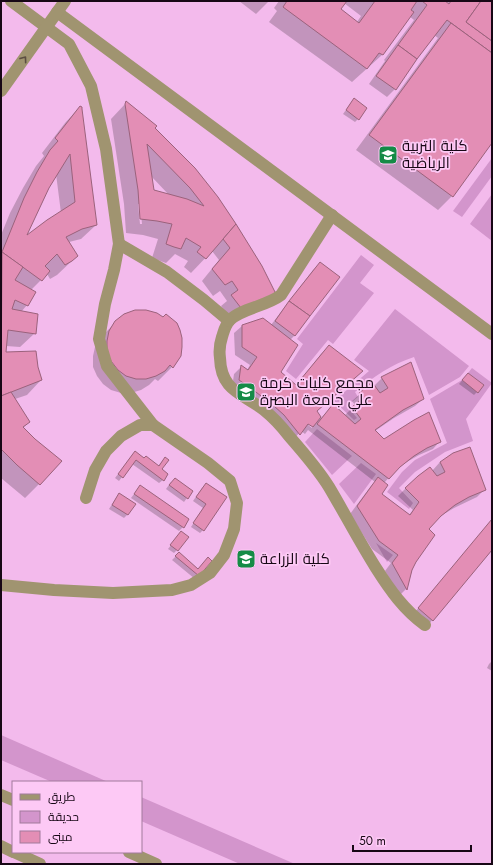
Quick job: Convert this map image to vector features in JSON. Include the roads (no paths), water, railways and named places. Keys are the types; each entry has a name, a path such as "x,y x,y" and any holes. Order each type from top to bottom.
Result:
{"street":[{"path":"1,585 106,593 172,590 191,586 210,573 224,555 234,529 237,503 230,481 208,463 153,425 107,366 99,339 105,304 119,244 106,149 91,86 69,44 11,1"},
{"path":"1,91 65,1"},
{"path":"57,12 492,334"},
{"path":"332,215 281,296 270,302 236,315 229,321 224,328 221,342 220,368 224,379 232,390 264,410 275,420 306,456 328,485 358,540 394,595 415,618 425,625"},
{"path":"119,244 166,272 204,300 229,321"},
{"path":"86,498 94,470 106,451 121,436 140,425 153,425"},
{"path":"1,795 12,800"},
{"path":"1,846 12,852"},
{"path":"15,853 40,864"},
{"path":"131,853 156,864"}],"place":[{"name":"كلية التربية الرياضية","path":"388,155"},
{"name":"مجمع كليات كرمة علي جامعة البصرة","path":"246,392"},
{"name":"كلية الزراعة","path":"246,559"}]}
